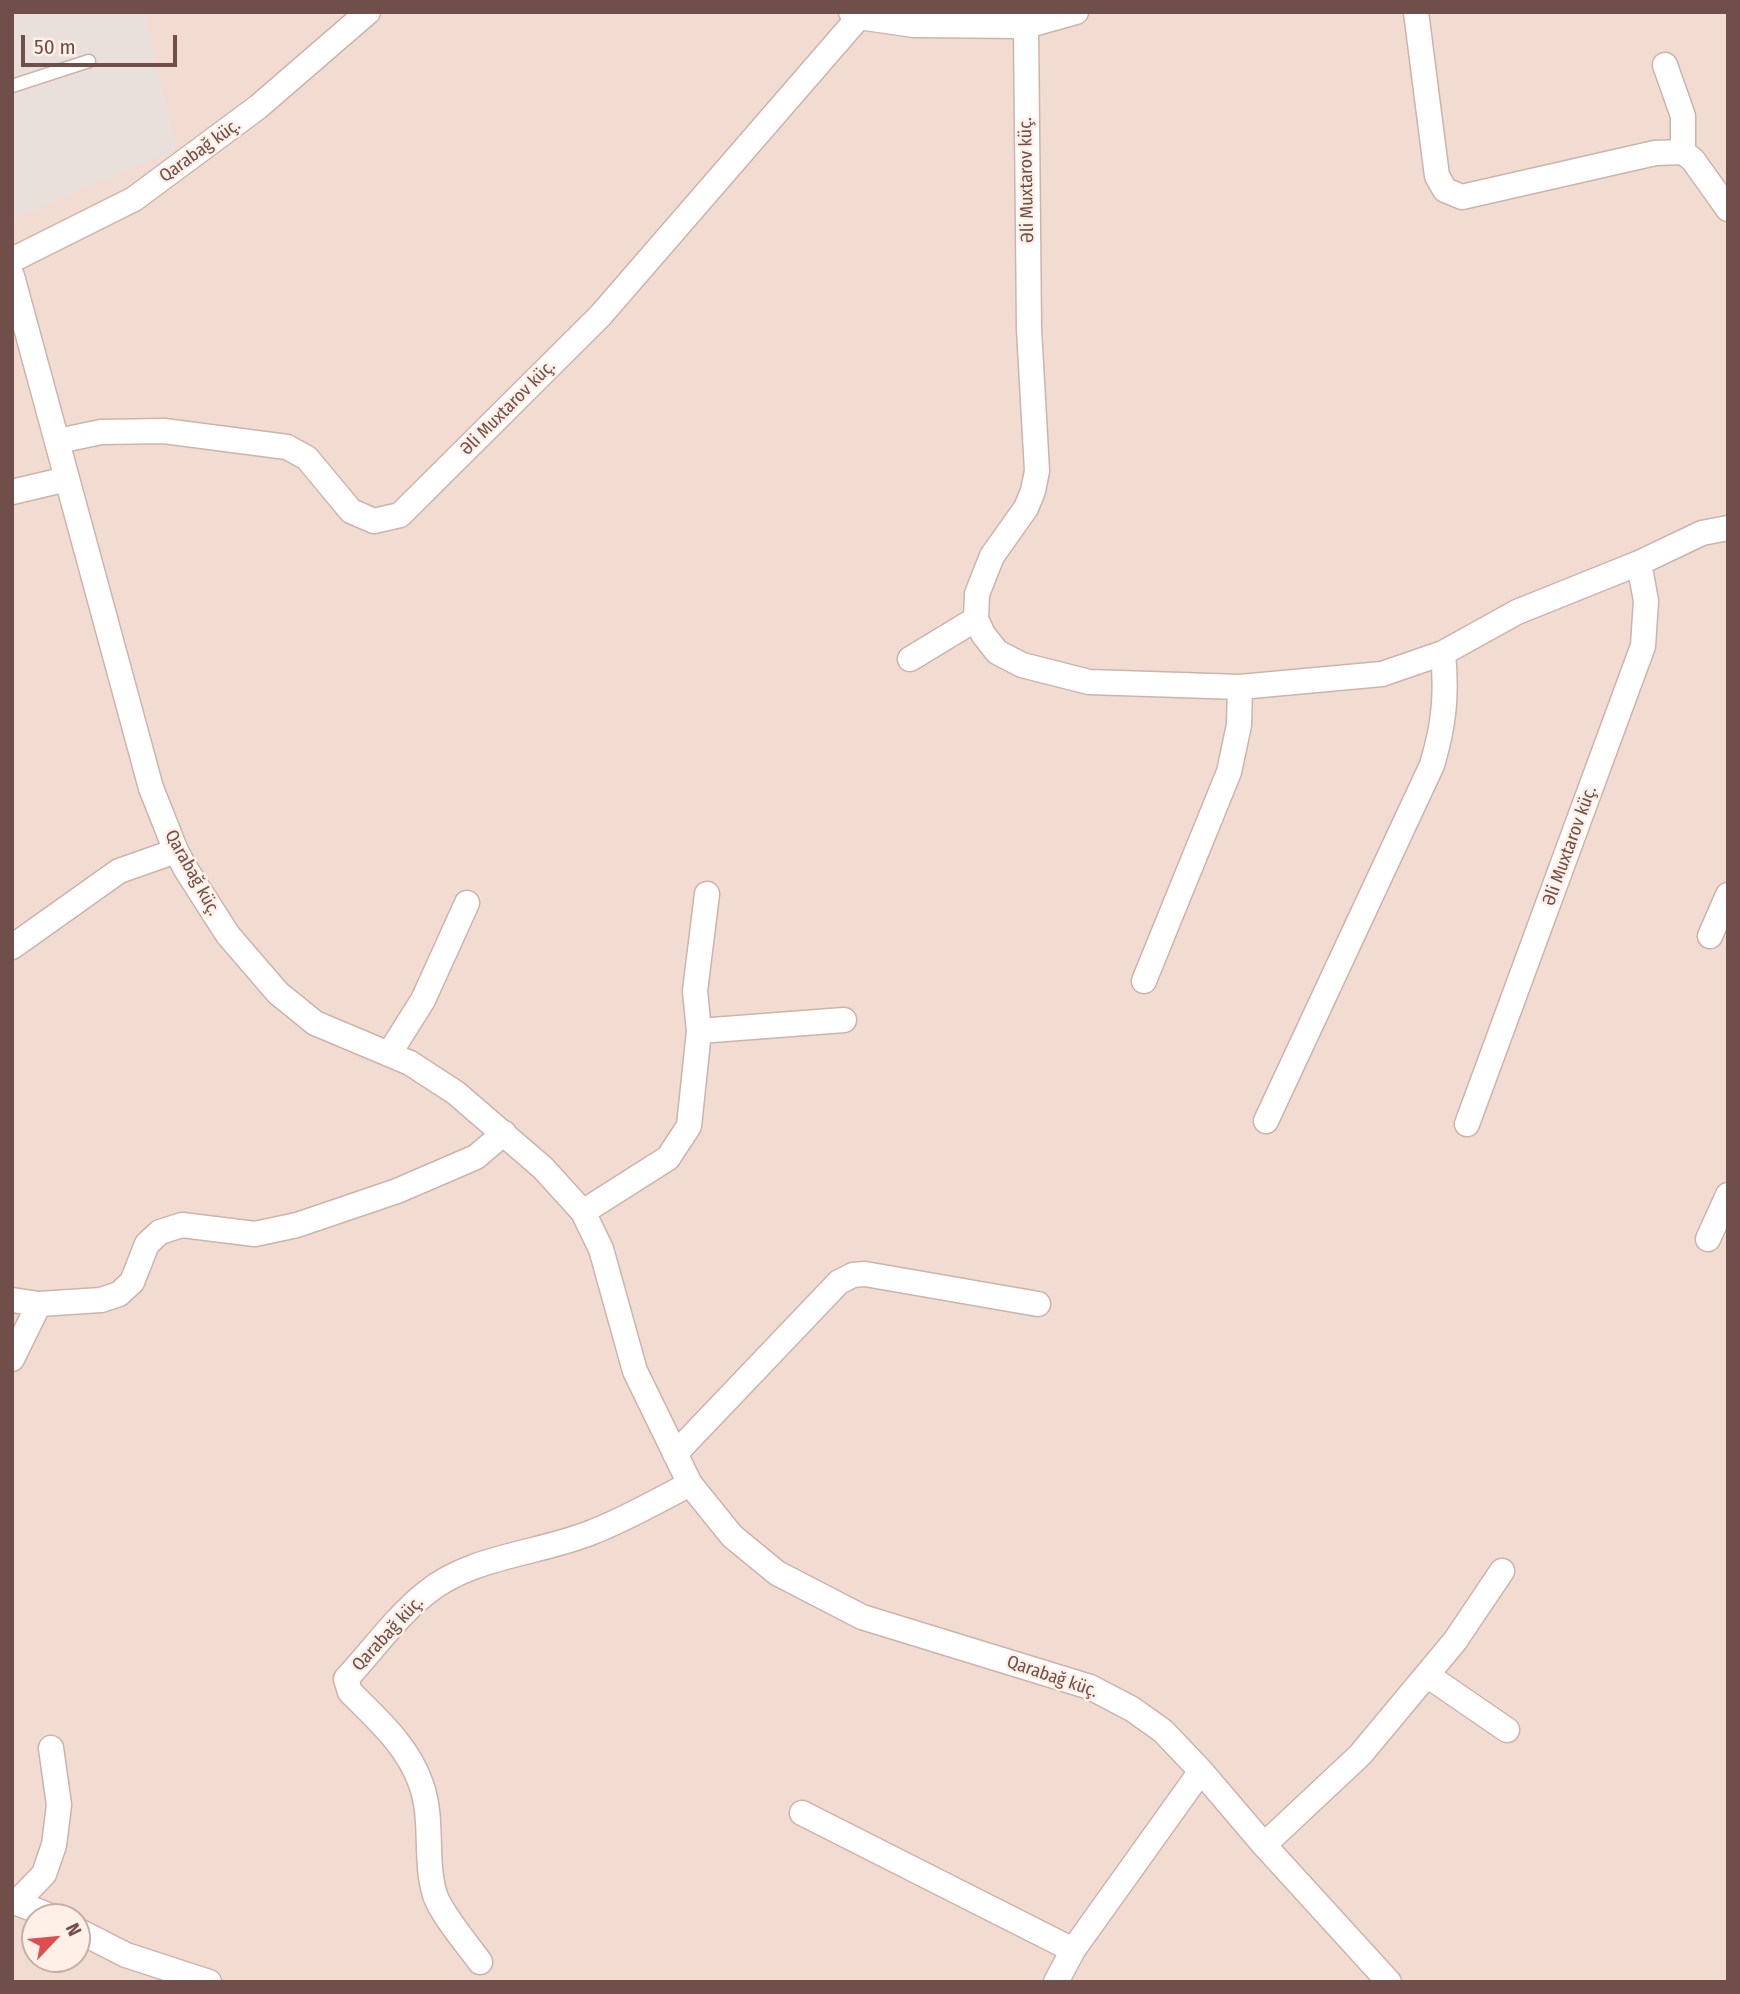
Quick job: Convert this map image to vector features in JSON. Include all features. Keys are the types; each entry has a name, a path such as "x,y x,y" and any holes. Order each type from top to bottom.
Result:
{"street":[{"name":"Qarabağ küç.","path":"12,260 134,199 258,107 368,12"},
{"path":"855,15 914,25 1026,26 1076,12"},
{"path":"1416,12 1437,176 1445,190 1462,197 1656,153 1683,152 1693,160 1728,209"},
{"name":"Əli Muxtarov küç.","path":"58,441 101,432 164,430 287,447 307,458 351,511 373,521 400,515 600,316 855,15"},
{"name":"Əli Muxtarov küç.","path":"976,620 977,594 992,556 1026,508 1037,471 1029,330 1026,26"},
{"path":"1665,65 1683,116 1683,152"},
{"name":"Qarabağ küç.","path":"12,276 151,788 176,851 228,936 278,993 315,1023 410,1063 456,1093 543,1168 583,1212 601,1249 635,1371 690,1484 732,1536 777,1573 862,1617 1090,1687 1132,1709 1163,1731 1201,1770 1264,1846 1389,1982"},
{"path":"12,492 67,478"},
{"path":"910,660 976,620 997,652 1022,665 1089,682 1240,687 1382,674 1443,653 1517,612 1639,563 1702,533 1728,528"},
{"name":"Əli Muxtarov küç.","path":"1467,1124 1643,646 1646,601 1639,563"},
{"path":"1266,1121 1432,765 1442,730 1446,688 1443,653"},
{"path":"1144,981 1229,772 1239,725 1240,687"},
{"path":"12,947 119,872 176,851"},
{"path":"583,1212 668,1158 689,1126 699,1031 695,991 707,894"},
{"path":"1710,936 1728,895"},
{"path":"389,1054 423,1000 467,903"},
{"path":"699,1031 844,1020"},
{"path":"12,1300 38,1304 101,1300 119,1294 132,1282 147,1244 160,1232 182,1225 255,1234 297,1224 397,1191 475,1157 503,1133"},
{"path":"1707,1239 1728,1195"},
{"path":"676,1454 839,1282 853,1275 865,1274 1038,1304"},
{"path":"12,1359 38,1304"},
{"name":"Qarabağ küç.","path":"480,1962 436,1896 430,1858 429,1820 422,1785 398,1742 350,1692 346,1679 410,1608 445,1580 596,1531 690,1484"},
{"path":"1264,1846 1360,1755 1455,1641 1502,1571"},
{"path":"1427,1675 1507,1730"},
{"path":"14,1901 44,1874 54,1844 59,1805 51,1748"},
{"path":"1056,1982 1073,1950 1201,1770"},
{"path":"802,1813 1073,1950"},
{"path":"91,1937 126,1955 209,1982"}],"lane":[{"path":"12,86 89,61"}],"shaded area":[{"path":"12,12 1728,12 1728,1982 12,1982"},
{"path":"12,12 145,12 177,149 12,220"}]}
